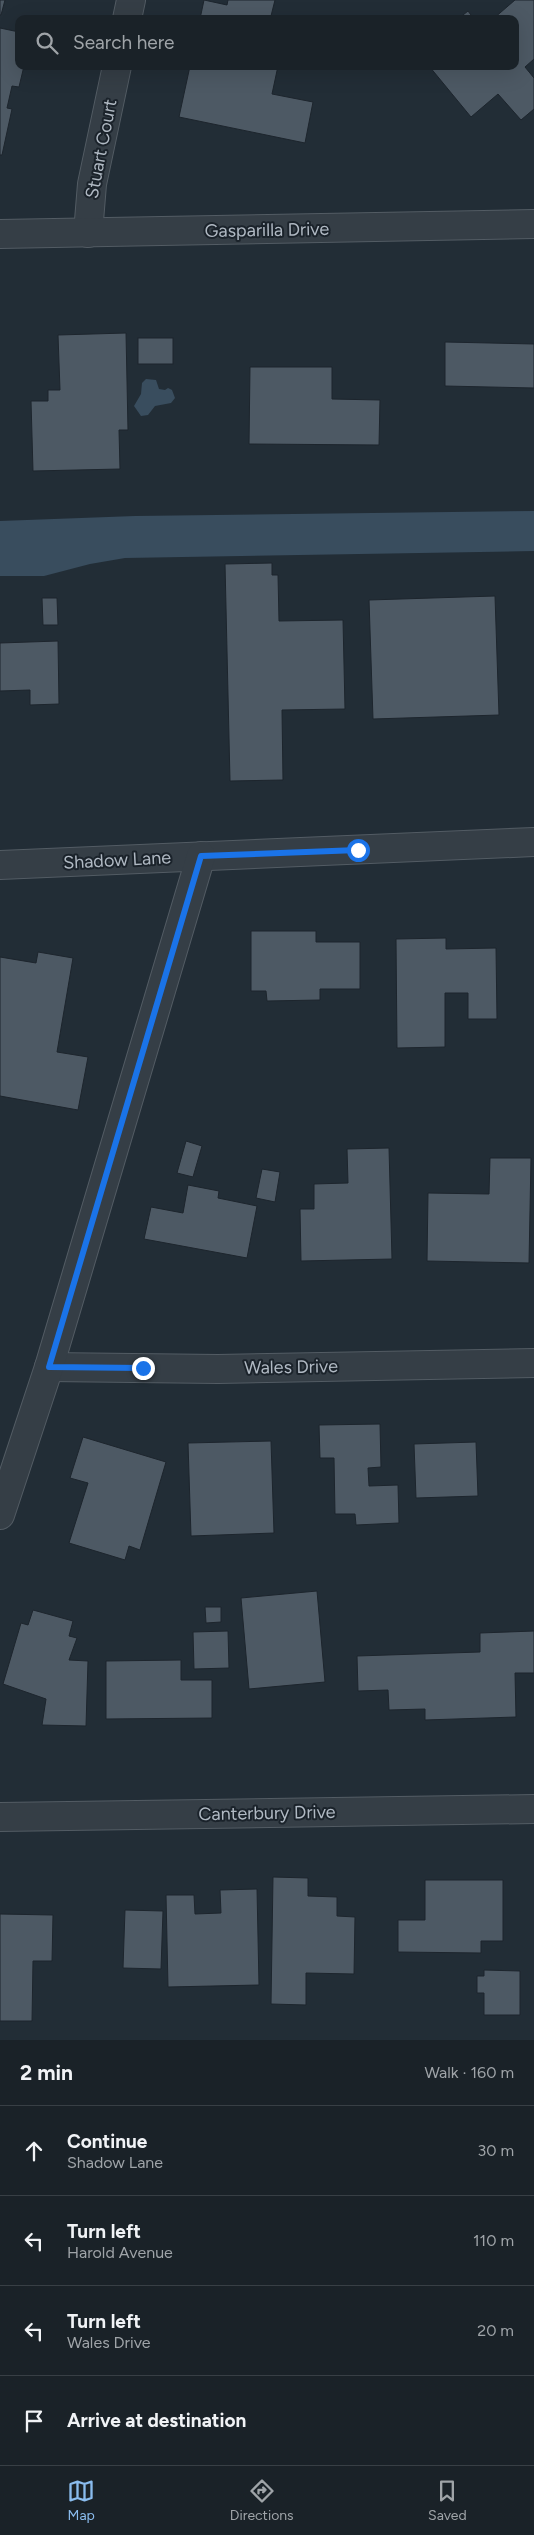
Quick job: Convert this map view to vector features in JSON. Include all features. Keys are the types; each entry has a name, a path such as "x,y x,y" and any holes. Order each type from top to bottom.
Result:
{"street":[{"path":"128,15 131,0"},
{"name":"Stuart Court","path":"88,233 92,184 116,70"},
{"name":"Gasparilla Drive","path":"0,234 534,224"},
{"name":"Shadow Lane","path":"0,865 534,842"},
{"path":"0,1515 49,1367 201,856"},
{"name":"Wales Drive","path":"49,1367 218,1368 534,1363"},
{"name":"Canterbury Drive","path":"0,1816 534,1809"}],"water":[{"path":"146,379 156,380 159,389 165,390 168,388 172,390 175,398 171,403 155,406 148,415 141,416 134,406 141,394 142,383"},
{"path":"534,511 534,551 125,558 90,564 44,576 0,576 0,521 135,516"}],"building":[{"path":"0,0 5,0 1,15 0,15"},
{"path":"204,0 227,5 228,0 275,0 271,15 201,15"},
{"path":"515,0 534,0 534,59 525,67 534,78 534,109 521,120 498,94 471,117 432,70 519,70 519,15 498,15"},
{"path":"468,11 471,15 463,15"},
{"path":"0,28 15,31 15,70 23,70 19,87 12,86 7,108 12,109 2,155 0,155"},
{"path":"189,70 277,70 272,94 313,102 305,143 179,117"},
{"path":"126,333 128,430 119,430 120,469 33,471 31,401 48,401 48,390 60,390 58,335"},
{"path":"138,338 173,338 173,364 138,364"},
{"path":"445,342 534,344 534,388 445,386"},
{"path":"250,367 332,367 332,399 380,400 379,445 249,444"},
{"path":"272,563 272,575 278,575 279,621 343,620 345,709 282,710 283,780 230,781 225,564"},
{"path":"495,596 499,715 373,719 369,600"},
{"path":"42,598 57,598 58,625 43,625"},
{"path":"58,641 59,704 30,705 30,690 0,691 0,643"},
{"path":"251,931 316,931 316,942 360,942 360,989 320,989 320,1000 267,1001 266,991 251,991"},
{"path":"446,938 446,949 496,948 497,1019 468,1019 468,993 445,993 445,1047 397,1048 396,939"},
{"path":"38,952 73,958 57,1052 88,1057 78,1110 0,1096 0,957 36,963"},
{"path":"186,1141 202,1146 193,1177 177,1173"},
{"path":"389,1148 392,1259 301,1261 300,1209 314,1209 314,1184 348,1183 347,1149"},
{"path":"490,1158 531,1158 529,1263 427,1261 428,1193 489,1194"},
{"path":"262,1169 280,1172 275,1202 256,1198"},
{"path":"188,1185 219,1191 218,1198 257,1206 247,1258 144,1239 151,1207 183,1213"},
{"path":"380,1424 381,1467 368,1468 369,1486 398,1485 399,1523 356,1525 355,1514 335,1514 334,1458 320,1458 319,1425"},
{"path":"83,1437 166,1462 140,1550 129,1546 125,1560 69,1543 88,1483 70,1478"},
{"path":"271,1441 274,1533 191,1536 188,1443"},
{"path":"476,1442 478,1496 416,1498 414,1444"},
{"path":"317,1591 325,1682 249,1689 241,1598"},
{"path":"205,1607 221,1607 221,1622 206,1623"},
{"path":"33,1610 73,1621 69,1636 77,1638 69,1660 88,1661 86,1726 42,1725 46,1699 3,1684 21,1623 28,1625"},
{"path":"228,1631 229,1668 194,1669 193,1632"},
{"path":"534,1631 534,1673 515,1673 516,1717 425,1720 425,1709 389,1710 388,1690 358,1691 357,1656 480,1652 480,1633"},
{"path":"181,1660 181,1680 212,1680 212,1718 106,1719 106,1661"},
{"path":"273,1877 308,1878 308,1896 337,1897 337,1916 355,1917 354,1974 306,1973 306,2005 271,2004"},
{"path":"425,1880 503,1880 503,1941 481,1941 481,1953 398,1952 398,1920 425,1920"},
{"path":"257,1889 259,1985 168,1987 166,1895 194,1895 195,1914 221,1913 220,1890"},
{"path":"125,1910 163,1911 161,1969 123,1968"},
{"path":"0,1914 53,1915 52,1961 33,1961 32,2021 0,2021"},
{"path":"484,1970 520,1971 520,2015 484,2015 484,1993 477,1993 477,1976 484,1976"}],"route":[{"path":"143,1368 49,1367 201,856 358,850"}]}
